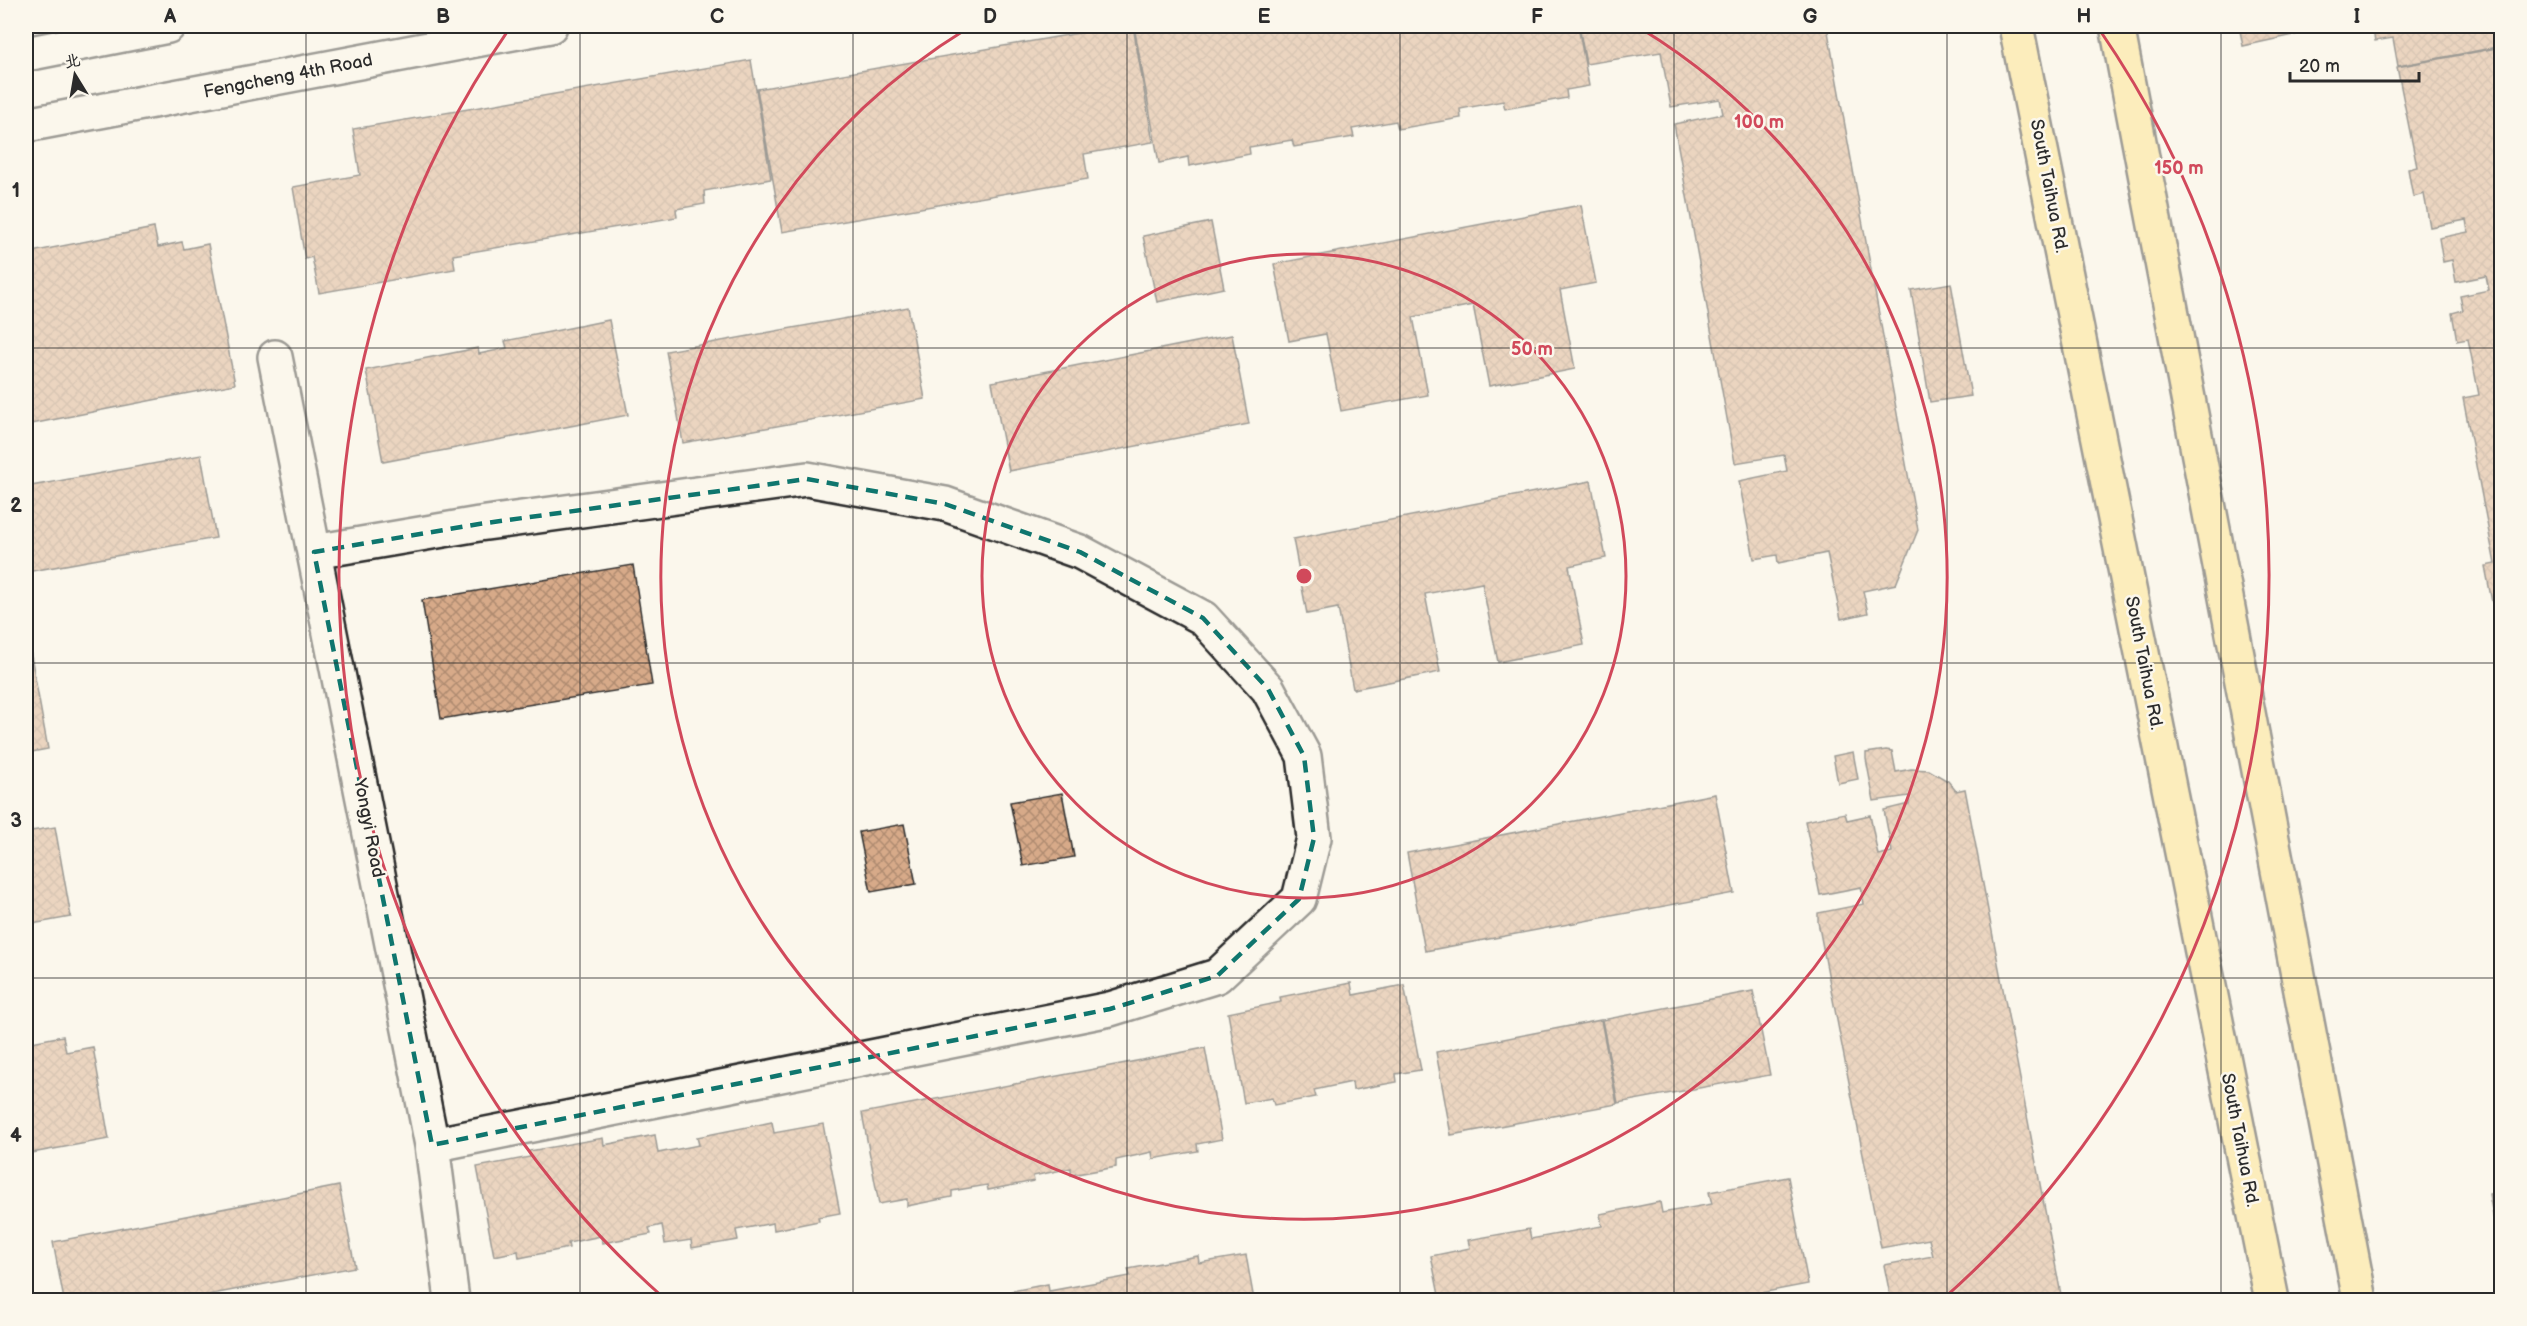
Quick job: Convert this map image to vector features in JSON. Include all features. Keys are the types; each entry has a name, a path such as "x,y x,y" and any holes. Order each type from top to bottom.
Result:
{"main road":[{"name":"South Taihua Rd.","path":"2016,26 2272,1300"},
{"path":"2117,26 2360,1300"}],"street":[{"path":"26,54 168,26"},
{"name":"Fengcheng 4th Road","path":"26,125 550,26"},
{"name":"Yongyi Road","path":"275,357 432,1145 452,1300"},
{"path":"314,552 479,524 807,479 945,504 1080,552 1203,618 1268,689 1304,756 1314,838 1299,898 1217,976 1110,1009 432,1145"}],"highlighted area":[{"path":"807,479 945,504 1080,552 1203,618 1268,689 1304,756 1314,838 1299,899 1217,976 1110,1009 432,1145 314,552 479,524"}],"building":[{"path":"1119,26 1133,26 1153,142 1084,154 1088,179 782,232 757,89"},
{"path":"1134,26 1578,26 1589,86 1566,90 1567,98 1505,109 1503,101 1460,109 1461,118 1398,129 1396,121 1352,129 1354,137 1294,147 1292,140 1249,147 1250,154 1189,166 1188,157 1159,163"},
{"path":"1579,26 1827,26 1918,530 1896,584 1863,591 1868,613 1841,619 1827,553 1778,563 1777,555 1754,559 1739,481 1787,471 1784,455 1735,463 1674,124 1723,114 1720,99 1671,107 1661,52 1586,64"},
{"path":"2239,26 2298,26 2299,34 2243,46"},
{"path":"2372,26 2502,26 2502,46 2398,66 2393,38 2375,41"},
{"path":"2502,47 2502,600 2492,602 2485,566 2495,564 2463,398 2479,395 2468,339 2457,341 2452,313 2463,310 2460,296 2489,290 2486,276 2456,282 2452,260 2443,262 2439,238 2468,232 2466,220 2430,227 2424,194 2413,197 2408,169 2417,167 2397,67"},
{"path":"751,60 771,179 704,191 705,204 676,209 677,217 453,255 455,269 319,293 312,257 305,259 293,187 360,175 353,129"},
{"path":"1581,205 1596,283 1560,290 1575,369 1489,386 1473,305 1413,317 1428,395 1341,411 1326,334 1289,341 1274,264"},
{"path":"1211,222 1224,288 1157,302 1143,236"},
{"path":"154,228 158,247 182,242 184,249 208,244 235,384 26,425 26,253"},
{"path":"1951,283 1971,396 1930,402 1911,290"},
{"path":"908,307 925,399 683,443 666,351"},
{"path":"609,320 628,415 383,462 366,370 478,348 479,354 507,348 505,341"},
{"path":"1232,335 1249,424 1009,471 992,382"},
{"path":"201,455 216,538 26,572 26,487"},
{"path":"1591,481 1606,558 1569,566 1584,645 1498,662 1482,583 1425,594 1440,672 1353,689 1338,608 1307,614 1293,539"},
{"path":"633,565 652,685 441,719 422,600"},
{"path":"26,628 48,749 26,753"},
{"path":"1892,751 1896,772 1911,769 1929,770 1948,781 1956,791 1965,789 2062,1300 1891,1300 1884,1265 1933,1256 1929,1239 1881,1248 1818,922 1818,913 1864,904 1861,887 1820,895 1805,821 1845,813 1847,820 1870,815 1878,855 1892,852 1884,810 1909,804 1909,796 1874,801 1866,759 1866,753"},
{"path":"1853,752 1858,779 1838,783 1833,756"},
{"path":"1062,793 1074,857 1023,866 1010,802"},
{"path":"1715,794 1734,893 1425,951 1407,853"},
{"path":"904,824 916,884 871,892 859,832"},
{"path":"55,827 71,917 26,925 26,832"},
{"path":"1351,983 1353,995 1404,985 1421,1070 1396,1074 1397,1082 1353,1090 1352,1082 1314,1090 1316,1097 1274,1105 1272,1098 1244,1103 1228,1013 1281,1002 1280,997"},
{"path":"1753,991 1770,1075 1618,1103 1602,1020"},
{"path":"1601,1020 1617,1104 1451,1135 1436,1052"},
{"path":"63,1036 66,1052 93,1047 109,1139 26,1154 26,1043"},
{"path":"1205,1048 1222,1139 1197,1144 1198,1151 1153,1159 1152,1152 1116,1160 1116,1167 1071,1175 1071,1168 1033,1176 1034,1181 988,1190 987,1185 952,1191 952,1197 907,1206 907,1199 879,1204 862,1113"},
{"path":"772,1122 774,1133 823,1124 840,1213 818,1217 819,1221 774,1230 773,1223 736,1230 738,1240 692,1248 691,1240 665,1244 662,1225 649,1228 651,1234 602,1243 601,1236 568,1243 569,1248 519,1258 518,1251 494,1256 477,1167 530,1157 529,1151 603,1138 604,1145 655,1135 658,1153 699,1145 697,1137"},
{"path":"1788,1177 1808,1284 1723,1300 1440,1300 1431,1256 1470,1248 1468,1240 1529,1229 1531,1239 1602,1226 1600,1214 1660,1202 1662,1213 1712,1204 1709,1192"},
{"path":"339,1186 355,1267 181,1300 64,1300 53,1242"},
{"path":"2502,1191 2502,1263 2489,1194"},
{"path":"1246,1255 1254,1300 978,1300 978,1298 1048,1284 1049,1291 1130,1276 1128,1269 1198,1256 1199,1263"}]}
